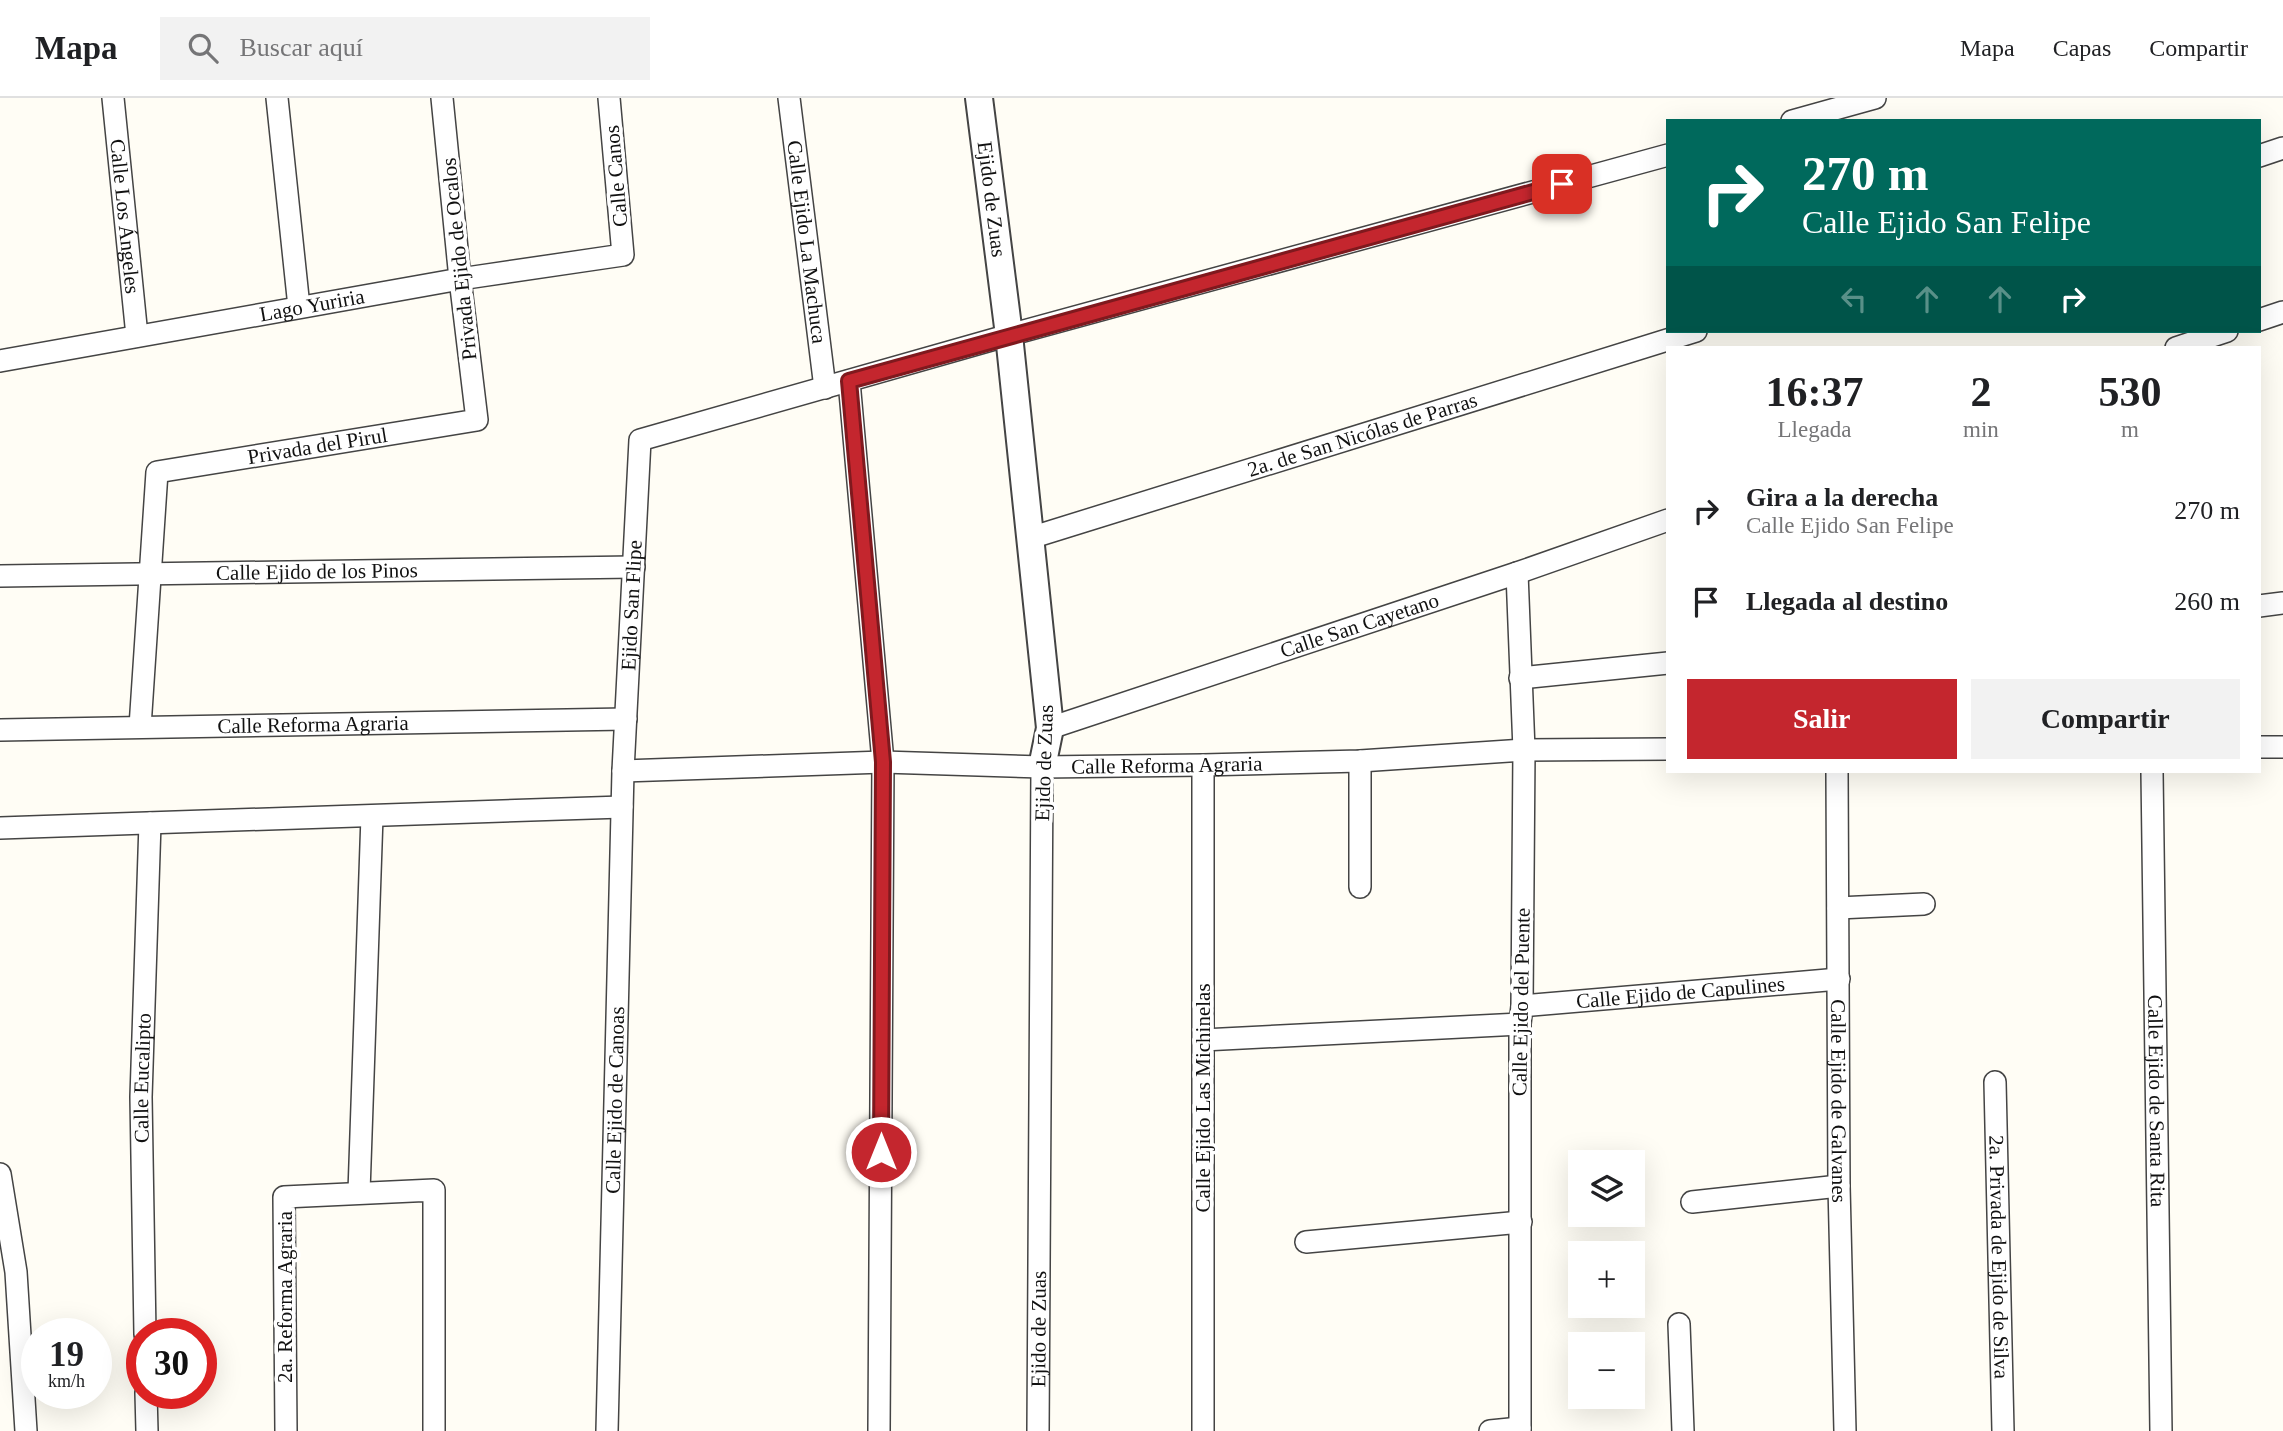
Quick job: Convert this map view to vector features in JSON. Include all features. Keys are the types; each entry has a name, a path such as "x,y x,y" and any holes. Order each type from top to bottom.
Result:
{"street":[{"name":"Calle Los Ángeles","path":"113,98 137,336"},
{"path":"277,98 299,307"},
{"name":"Privada Ejido de Ocalos","path":"442,98 477,420"},
{"name":"Calle Canos","path":"609,98 623,255"},
{"name":"Calle Ejido La Machuca","path":"789,98 825,388"},
{"name":"Ejido de Zuas","path":"979,98 1009,335 1050,728 1042,767 1038,1431"},
{"path":"1799,119 1875,98"},
{"path":"2261,155 2283,148"},
{"path":"825,388 1666,156"},
{"name":"Lago Yuriria","path":"0,361 460,279 623,255"},
{"path":"2261,319 2283,312"},
{"name":"2a. de San Nicólas de Parras","path":"1030,538 1690,333"},
{"path":"2182,346 2221,333"},
{"path":"849,381 883,762 879,1431"},
{"name":"Ejido San Flipe","path":"623,771 640,440 825,388"},
{"name":"Privada del Pirul","path":"149,574 157,472 477,420"},
{"name":"Calle San Cayetano","path":"1050,728 1666,521"},
{"name":"Calle Ejido de los Pinos","path":"0,576 634,566"},
{"name":"Calle Ejido del Puente","path":"1517,573 1524,750 1520,1429"},
{"path":"140,727 149,574"},
{"path":"2261,606 2283,603"},
{"path":"1520,678 1666,663"},
{"name":"Calle Reforma Agraria","path":"0,730 625,719"},
{"path":"2261,747 2283,747"},
{"name":"Calle Reforma Agraria","path":"623,771 883,762 1042,767 1203,765 1360,761 1524,750 1666,749"},
{"path":"1360,761 1360,887"},
{"name":"Calle Ejido Las Michinelas","path":"1203,765 1203,1431"},
{"name":"Calle Ejido de Canoas","path":"607,1431 623,771"},
{"name":"Calle Ejido de Galvanes","path":"1837,773 1839,1186 1845,1431"},
{"name":"Calle Ejido de Santa Rita","path":"2152,773 2161,1431"},
{"path":"0,828 622,807"},
{"path":"372,816 359,1192 434,1190 434,1431"},
{"name":"Calle Eucalipto","path":"145,1318 141,1097 150,823"},
{"path":"1838,908 1924,904"},
{"name":"Calle Ejido de Capulines","path":"1203,1040 1521,1015 1839,979"},
{"name":"2a. Privada de Ejido de Silva","path":"1995,1082 2003,1431"},
{"path":"0,1174 16,1272 26,1431"},
{"path":"1692,1202 1839,1186"},
{"name":"2a. Reforma Agraria","path":"286,1431 285,1197 359,1192"},
{"path":"1306,1242 1521,1222"},
{"path":"1679,1324 1682,1431"},
{"path":"146,1409 147,1431"},
{"path":"1490,1431 1520,1429"}],"route":[{"path":"881,1152 883,762 849,381 1562,184"}]}
